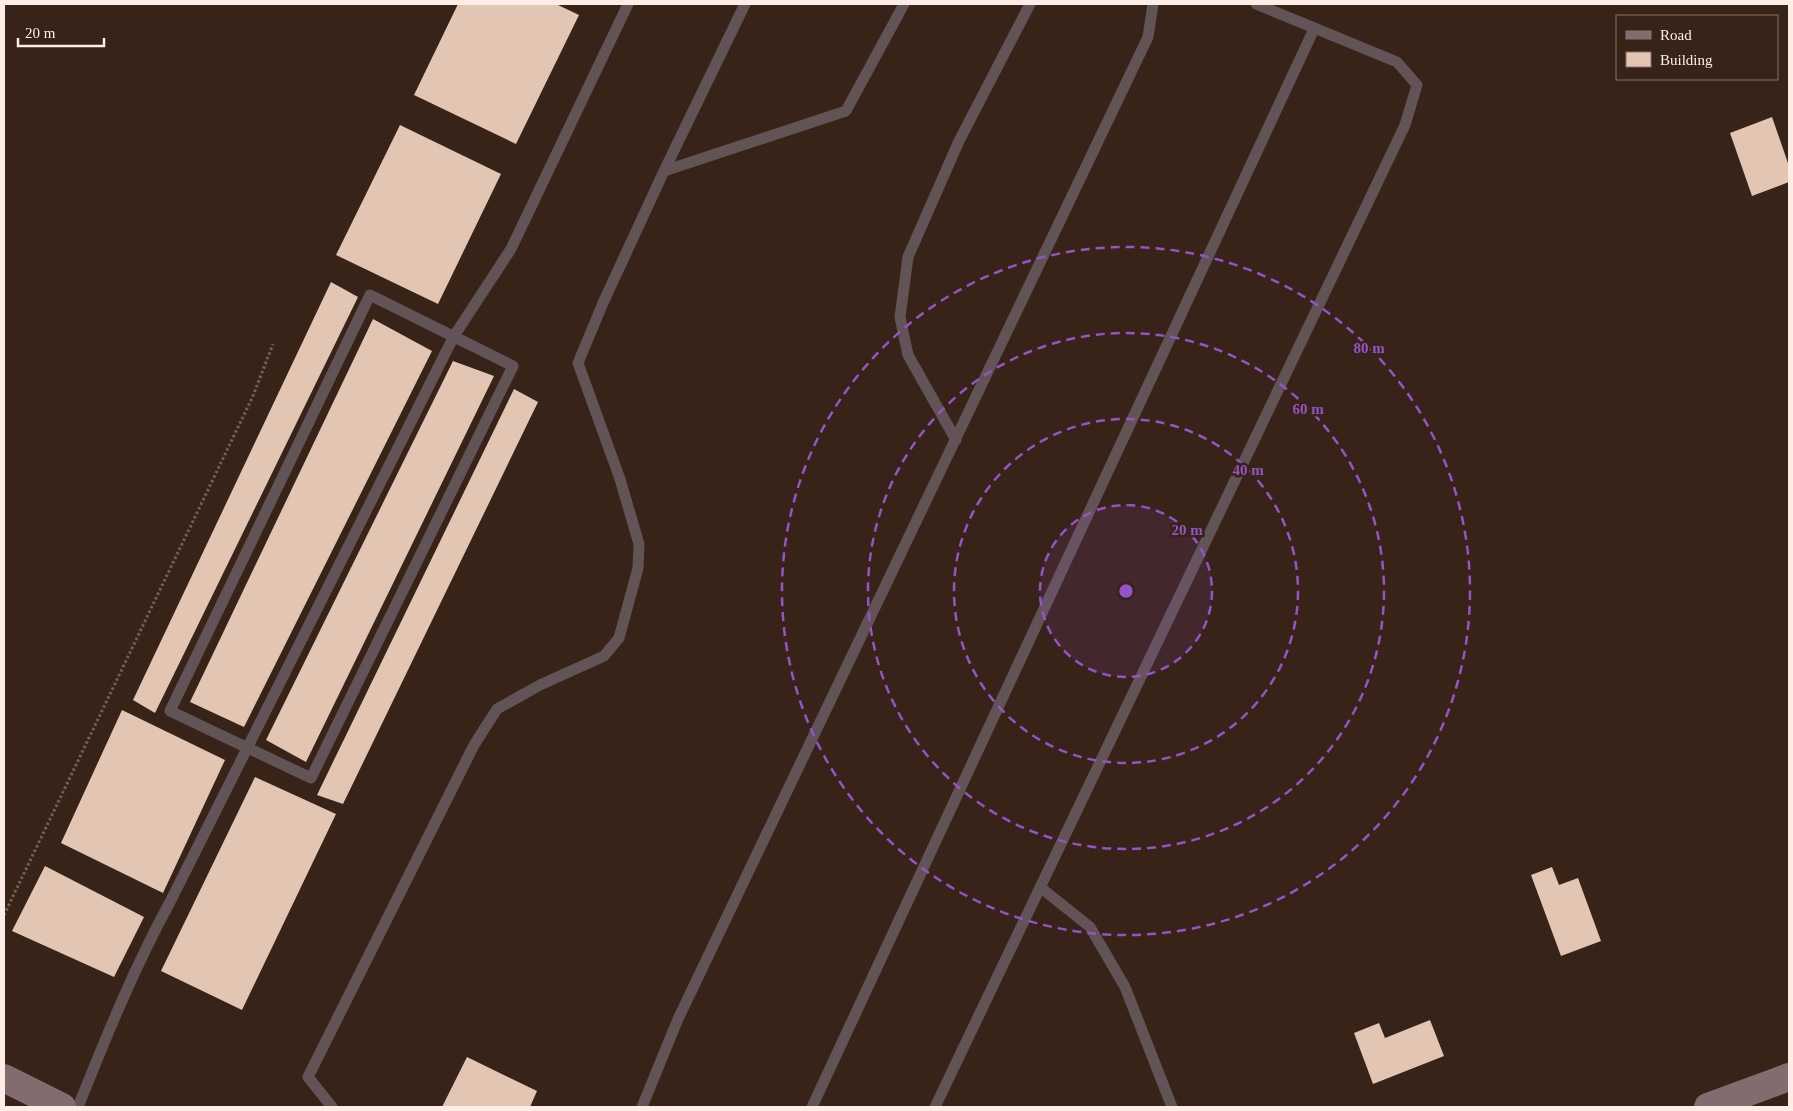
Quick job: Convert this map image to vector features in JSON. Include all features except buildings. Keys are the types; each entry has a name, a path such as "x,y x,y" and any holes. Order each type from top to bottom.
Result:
{"street":[{"path":"1708,1107 1789,1077"},
{"path":"4,1078 62,1107"}],"lane":[{"path":"78,1107 110,1027 147,944 170,902 454,336 511,249 628,4"},
{"path":"332,1107 308,1077 474,745 497,709 540,685 604,656 618,638 638,568 639,544 620,479 578,363 603,303 664,171 746,4"},
{"path":"664,171 846,111 904,4"},
{"path":"956,440 908,355 900,317 908,256 959,141 1030,4"},
{"path":"642,1107 678,1019 1148,37 1153,4"},
{"path":"935,1107 1404,125 1418,85 1397,62 1256,4"},
{"path":"812,1107 1314,29"},
{"path":"370,296 454,336 513,366 311,778 170,711 370,296"},
{"path":"1040,887 1090,927 1125,987 1172,1107"}],"path":[{"path":"4,915 253,396 273,344"}]}
